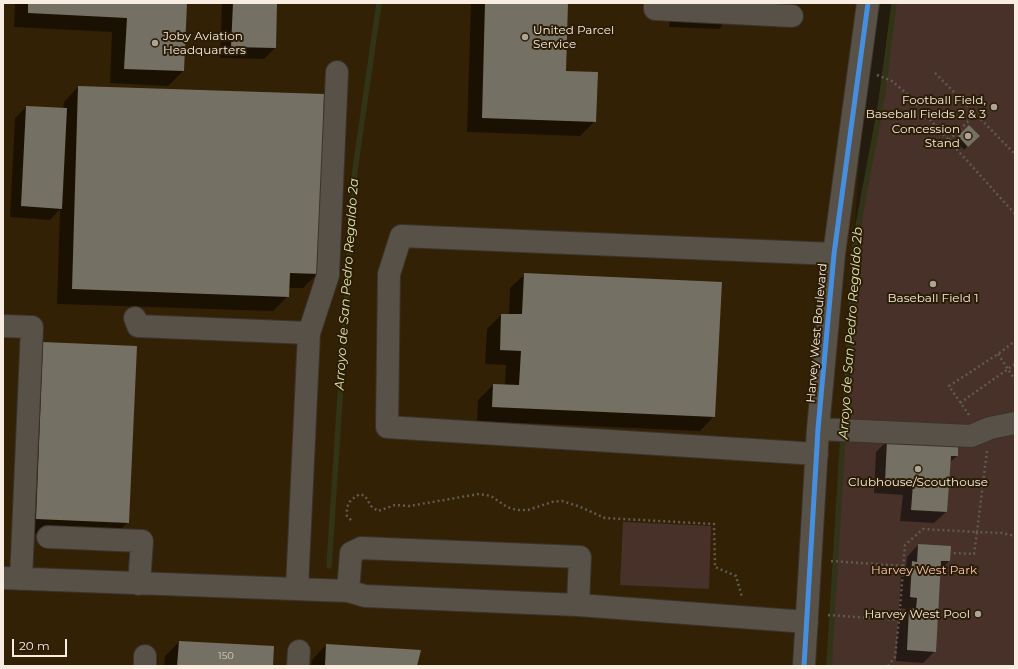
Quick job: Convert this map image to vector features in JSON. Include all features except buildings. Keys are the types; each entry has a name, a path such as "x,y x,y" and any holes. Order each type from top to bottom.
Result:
{"street":[{"path":"655,3 655,9 792,16"},
{"name":"Harvey West Boulevard","path":"804,666 818,429 834,254 868,3"},
{"path":"297,588 309,333 328,275 337,72"},
{"path":"817,454 387,427 389,274 401,236 834,254"},
{"path":"135,318 138,326 309,333"},
{"path":"3,326 32,327 12,579 297,588 348,591 365,596 578,605 807,622"},
{"path":"818,429 972,436 990,428 1015,422"},
{"path":"48,537 142,541 139,584"},
{"path":"348,591 351,553 362,548 580,556 578,605"}],"path":[{"path":"935,73 1015,154"},
{"path":"875,74 892,81 949,140 1015,214"},
{"path":"949,140 976,114"},
{"path":"1015,340 998,354 949,386 960,403 1015,364"},
{"path":"998,354 1015,380"},
{"path":"951,553 974,554 987,449 967,443 972,436"},
{"path":"351,520 347,516 346,507 350,499 360,494 365,496 371,506 378,511 395,504 409,506 479,494 491,496 507,506 517,510 528,510 552,502 562,501 578,506 605,518 714,524 715,567 736,576 742,598 745,601"},
{"path":"888,666 895,657 900,620 905,545 923,529 1002,533 1015,536"},
{"path":"831,562 904,566"},
{"path":"828,615 900,620"}],"shaded area":[{"path":"3,3 870,3 838,474 828,666 3,666"}],"green space":[{"name":"Harvey West Park","path":"892,3 1015,3 1015,666 828,666 838,473 853,271 858,248"},
{"path":"623,522 711,526 709,589 620,585"}],"waterway":[{"name":"Arroyo de San Pedro Regaldo 2a","path":"329,566 355,170 379,3"},
{"name":"Arroyo de San Pedro Regaldo 2b","path":"844,426 855,242 882,98 894,3"},
{"name":"Arroyo de San Pedro Regaldo 2b","path":"829,666 843,435"}],"cycle path":[{"path":"804,666 818,429 834,254 868,3"}],"place":[{"name":"United Parcel Service","path":"525,37"},
{"name":"Joby Aviation Headquarters","path":"155,43"},
{"name":"Football Field, Baseball Fields 2 & 3","path":"994,107"},
{"name":"Concession Stand","path":"968,136"},
{"name":"Baseball Field 1","path":"933,284"},
{"name":"Clubhouse/Scouthouse","path":"918,469"},
{"name":"Harvey West Pool","path":"978,614"}]}
